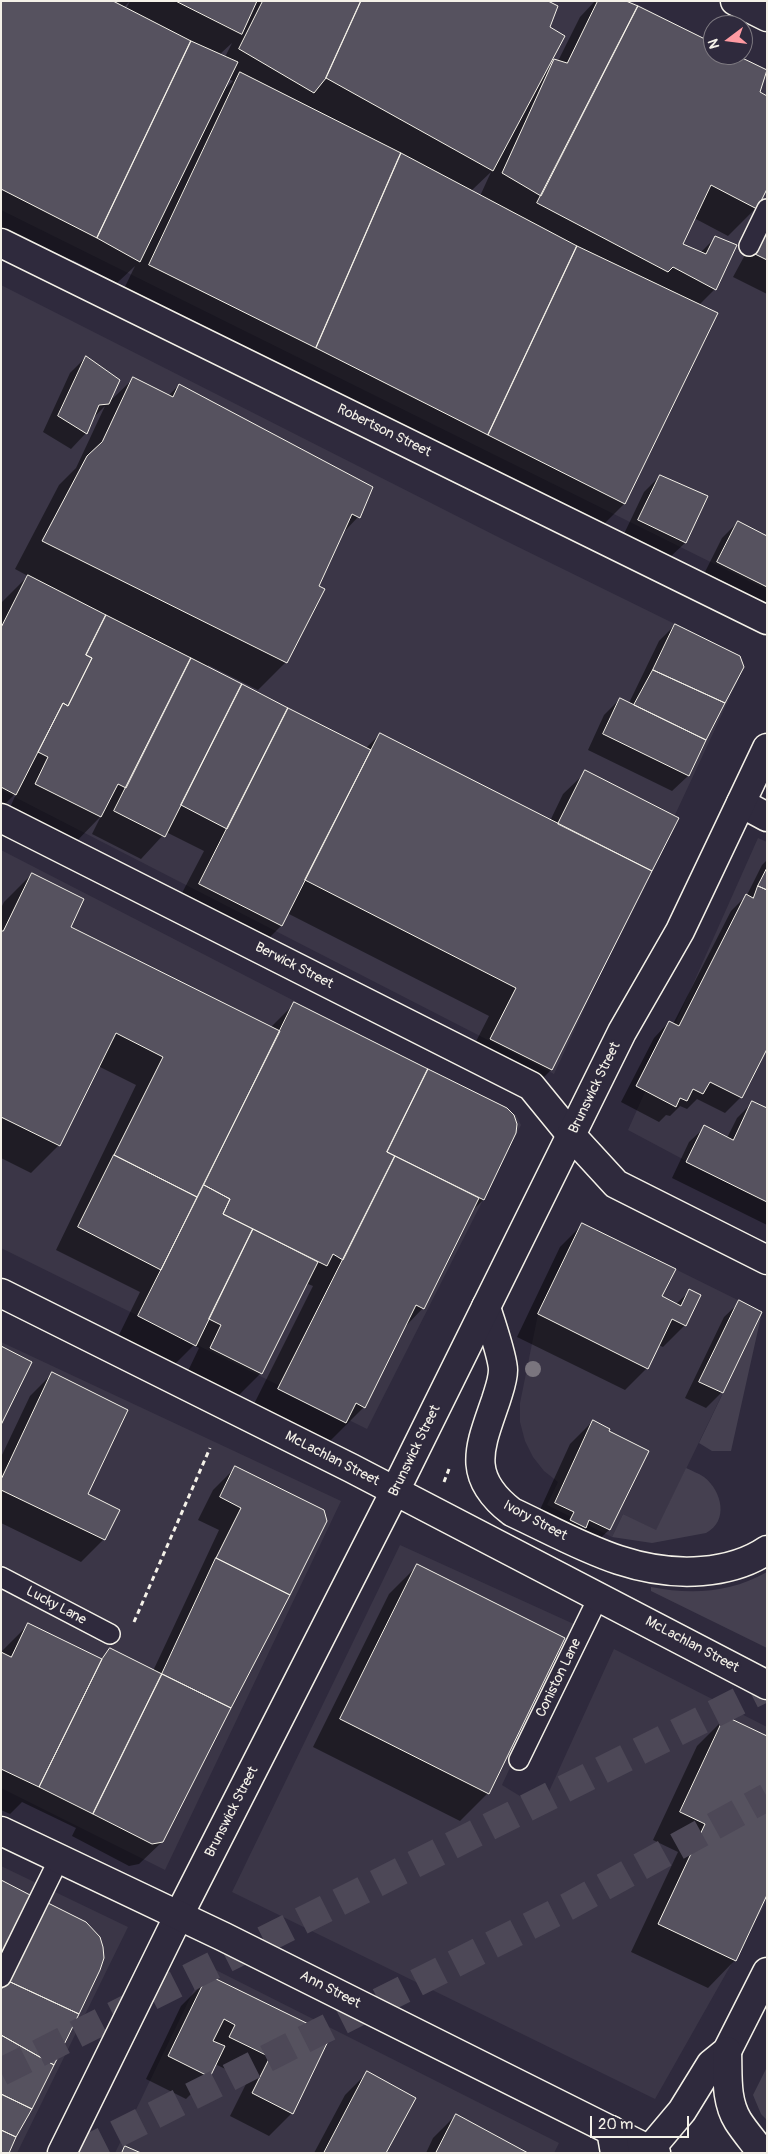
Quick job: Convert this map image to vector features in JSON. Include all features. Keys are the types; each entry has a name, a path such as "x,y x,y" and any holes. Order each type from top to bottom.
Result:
{"main road":[{"path":"735,1 767,17"},
{"name":"Robertson Street","path":"1,243 767,620"},
{"name":"Brunswick Street","path":"62,2153 179,1915 396,1491 622,1032 680,931 767,748"},
{"path":"741,803 767,817"},
{"name":"Berwick Street","path":"1,818 531,1086 571,1135"},
{"path":"571,1135 616,1184 767,1260"},
{"name":"McLachlan Street","path":"1,1293 396,1491 767,1685"},
{"name":"Ivory Street","path":"486,1307 503,1369 499,1389 481,1443 479,1459 482,1474 489,1489 499,1502 512,1512 602,1555 627,1564 653,1570 682,1573 712,1570 740,1564 767,1550"},
{"name":"Ann Street","path":"1,1831 179,1915 609,2145 653,2151"},
{"path":"653,2151 682,2111 711,2064 727,2051 767,1972"},
{"path":"727,2051 728,2092 732,2106 738,2120 762,2153"}],"lane":[{"path":"749,246 767,209"},
{"name":"Lucky Lane","path":"1,1577 110,1634"},
{"name":"Coniston Lane","path":"519,1760 599,1596"},
{"path":"1,1976 59,1859"}],"path":[{"path":"110,1634 126,1640 210,1448"},
{"path":"443,1484 451,1466"}],"shaded area":[{"path":"1,1 631,1 703,38 703,65 753,65 753,63 767,70 767,590 1,210"},
{"path":"1,285 504,540 740,656 744,667 554,1074 1,790"},
{"path":"758,838 767,842 767,1204 628,1130"},
{"path":"1,850 516,1115 521,1125 367,1429 1,1248"},
{"path":"582,1223 762,1312 656,1531 623,1514 612,1537 547,1505 558,1482 544,1471 533,1457 525,1441 520,1422 520,1403 538,1314"},
{"path":"762,1312 731,1451 712,1451 699,1443"},
{"path":"1,1342 341,1501 165,1870 1,1788"},
{"path":"686,1468 704,1477 719,1498 720,1514 713,1528 706,1533 652,1543 612,1537 623,1514 656,1530"},
{"path":"400,1545 576,1625 502,1785 541,1809 614,1649 767,1727 767,1901 655,2099 232,1892"},
{"path":"767,1572 767,1648 651,1591 651,1587 681,1591 725,1588 753,1579"},
{"path":"1,1866 128,1927 17,2153 1,2153"},
{"path":"206,1965 559,2143 554,2153 115,2153"},
{"path":"767,2067 767,2120 761,2114 753,2095"}],"building":[{"path":"1,1 113,1 191,41 97,238 1,189"},
{"path":"176,1 257,1 242,34"},
{"path":"263,1 361,1 326,78 314,93 239,49"},
{"path":"361,1 548,1 558,6 550,27 565,36 493,171 326,78"},
{"path":"598,1 626,1 638,6 541,196 502,173 554,59 567,63"},
{"path":"638,6 703,38 703,65 753,65 753,63 767,70 760,92 767,96 767,189 757,209 711,185 683,244 706,254 715,236 737,245 716,290 673,267 668,272 537,203"},
{"path":"191,41 238,62 140,262 97,238"},
{"path":"240,72 401,153 316,348 149,265"},
{"path":"401,153 577,246 488,435 316,348"},
{"path":"767,231 767,260 755,254"},
{"path":"577,246 718,313 625,504 488,435"},
{"path":"86,356 120,380 109,404 99,405 87,434 58,416"},
{"path":"133,377 173,397 179,384 373,487 360,518 352,514 319,586 325,589 287,663 42,541 87,456 102,442"},
{"path":"660,475 708,496 686,543 638,520"},
{"path":"738,521 767,536 767,587 717,562"},
{"path":"28,575 106,615 86,655 92,658 68,706 63,703 16,795 1,787 1,628"},
{"path":"106,615 191,658 126,788 118,784 101,817 35,784 48,757 38,752 63,703 68,706 92,658 86,655"},
{"path":"675,624 740,656 744,667 725,703 653,670"},
{"path":"191,658 242,684 165,837 114,811"},
{"path":"653,670 725,703 706,740 634,705"},
{"path":"242,684 288,708 227,829 181,805"},
{"path":"620,698 706,740 689,776 603,734"},
{"path":"288,708 371,750 282,926 199,884"},
{"path":"380,733 652,871 552,1070 490,1039 516,988 305,880"},
{"path":"585,770 679,818 652,871 558,824"},
{"path":"767,868 767,890 758,886"},
{"path":"32,873 84,899 71,927 280,1031 197,1197 114,1155 163,1057 116,1033 60,1146 1,1117 1,931 3,931"},
{"path":"758,886 767,890 767,1049 742,1098 710,1082 703,1094 693,1089 687,1101 680,1098 676,1107 636,1086 669,1021 679,1026 746,894 753,898"},
{"path":"294,1002 428,1069 387,1152 395,1156 343,1260 333,1254 327,1266 223,1214 230,1199 204,1185"},
{"path":"428,1069 507,1108 514,1115 517,1124 516,1133 484,1200 387,1152"},
{"path":"752,1101 767,1108 767,1202 686,1162 704,1125 733,1140"},
{"path":"114,1155 197,1197 161,1270 78,1227"},
{"path":"395,1156 479,1198 424,1309 416,1305 365,1408 356,1403 346,1423 278,1389"},
{"path":"204,1185 230,1199 223,1214 253,1229 196,1346 138,1316"},
{"path":"582,1223 676,1269 662,1296 681,1306 689,1289 701,1295 686,1326 672,1319 648,1369 538,1314"},
{"path":"253,1229 318,1262 262,1374 210,1348 221,1325 209,1319"},
{"path":"739,1300 762,1312 723,1393 699,1382"},
{"path":"1,1346 32,1362 1,1425"},
{"path":"52,1372 128,1410 88,1494 120,1510 105,1540 1,1490 1,1480"},
{"path":"593,1420 610,1429 609,1431 649,1451 610,1530 589,1520 586,1528 570,1520 574,1512 555,1503"},
{"path":"235,1466 324,1510 327,1521 290,1595 216,1558 241,1508 220,1497"},
{"path":"216,1558 290,1595 231,1708 162,1674"},
{"path":"417,1564 565,1638 489,1794 340,1719"},
{"path":"28,1623 102,1659 39,1787 1,1769 1,1652 11,1657"},
{"path":"110,1648 162,1674 93,1814 39,1787 102,1659"},
{"path":"162,1674 231,1708 163,1842 152,1844 93,1814"},
{"path":"725,1716 767,1736 767,1895 736,1961 658,1924 705,1824 680,1812"},
{"path":"1,1880 32,1896 1,1957"},
{"path":"44,1901 86,1922 100,1937 104,1958 79,2014 6,1980"},
{"path":"214,1978 331,2035 293,2114 252,2093 270,2057 229,2037 235,2025 224,2019 213,2041 225,2046 210,2077 168,2056 204,1982"},
{"path":"6,1980 79,2014 54,2065 1,2035 1,1991"},
{"path":"1,2035 54,2065 32,2109 1,2094"},
{"path":"367,2071 416,2098 386,2153 324,2153"},
{"path":"1,2094 32,2109 16,2137 1,2130"},
{"path":"456,2114 528,2153 436,2153"},
{"path":"1,2130 16,2137 9,2153 1,2153"},
{"path":"125,2146 141,2153 122,2153"}],"tunnel":[{"path":"1,2072 767,1687"},
{"path":"79,2153 567,1907 767,1797"}]}
